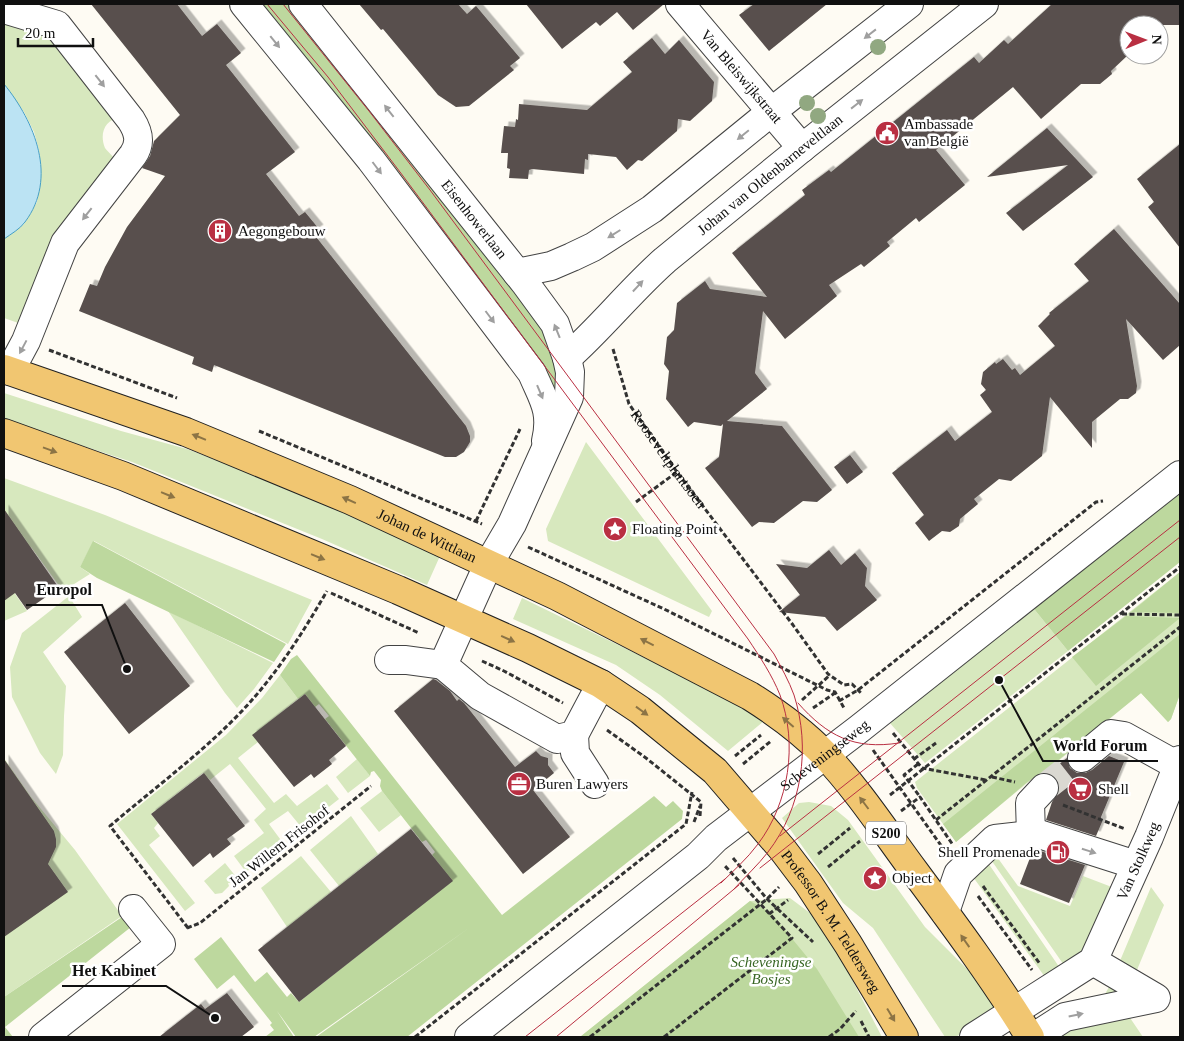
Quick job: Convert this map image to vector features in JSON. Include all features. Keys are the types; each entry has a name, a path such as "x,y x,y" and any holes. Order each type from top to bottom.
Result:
{"main road":[{"name":"Johan de Wittlaan","path":"7,370 186,432 350,500 557,596 750,696 784,718 824,755"},
{"path":"4,433 123,476 398,590 528,648 601,684 640,710 715,771 751,812"},
{"name":"S200","path":"824,755 875,818 945,912 1030,1037"},
{"name":"Professor B. M. Teldersweg","path":"751,812 804,876 904,1037"}],"street":[{"name":"Eisenhowerlaan","path":"244,4 371,160 532,373 548,410 549,426 542,459"},
{"name":"Eisenhowerlaan","path":"304,4 517,273 555,324 567,358 570,372 568,398 506,536 488,565"},
{"name":"Van Bleiswijkstraat","path":"680,4 802,148"},
{"path":"517,273 551,266 572,257 593,247 652,210 771,112 909,4"},
{"name":"Johan van Oldenbarneveltlaan","path":"567,358 605,322 650,274 802,148 984,4"},
{"path":"4,9 57,25 131,120 136,128 139,142 133,155 65,244 26,341 7,370"},
{"name":"Scheveningseweg","path":"469,1037 708,847 716,838 859,729 1180,475"},
{"path":"447,656 488,565"},
{"path":"389,660 447,656"},
{"path":"447,656 480,696 557,739 580,726"},
{"path":"595,784 575,753 580,726 601,684"},
{"path":"1082,758 1111,734 1124,736 1179,763"},
{"name":"Van Stolkweg","path":"1093,961 1149,837 1179,763"},
{"path":"1031,834 1030,803 1041,791"},
{"path":"945,912 956,878 964,868 996,839 1039,834 1136,865"},
{"path":"43,1037 161,944 133,909"},
{"path":"974,1037 1093,961 1156,998 1065,1017 1034,1037"}],"path":[{"name":"Rooseveltplantsoen","path":"605,322 629,404 677,472 830,675"},
{"path":"520,428 476,521 818,684"},
{"path":"636,502 677,472"},
{"path":"590,1037 759,904 804,876 875,818 900,787 1180,568"},
{"path":"188,928 110,826 223,730 258,693 295,644 326,591 447,656 504,671 580,726 638,752 691,793"},
{"path":"1122,614 1180,615"},
{"path":"936,820 1180,627"},
{"path":"415,1037 686,824 691,793 715,771 784,718 818,684 830,675 844,685 852,684 858,690 839,702"},
{"path":"914,759 936,743"},
{"path":"986,780 925,768 918,764 904,775 936,820 964,868 1056,985"},
{"path":"992,776 1025,784 1105,822 1149,837"},
{"name":"Jan Willem Frisohof","path":"200,923 371,786"},
{"path":"900,787 1040,964 1054,960 1056,985"},
{"path":"769,914 777,909 804,876 875,818 912,803 920,797"},
{"path":"664,1037 792,938 686,824"},
{"path":"777,909 813,942"},
{"path":"852,1003 869,1037"},
{"path":"829,1037 840,1029 856,1011"}],"green space":[{"path":"254,4 299,4 551,335 560,401"},
{"path":"4,20 48,32 120,117 110,121 103,132 105,148 113,157 60,240 24,325 4,318 4,239 24,224 37,202 41,168 34,132 24,112 4,84"},
{"path":"4,393 121,431 187,449 336,506 440,556 427,585 322,539 132,462 4,420"},
{"path":"586,442 712,611 709,617 548,541 546,529"},
{"path":"4,478 105,515 312,600 288,644 94,541 80,567 90,574 63,591 31,547 4,567"},
{"path":"1180,478 1180,562 1068,651 1026,599"},
{"path":"93,541 286,644 274,662 97,578 80,567"},
{"path":"1180,572 1180,694 1171,719 1168,722 1141,693 1035,780 1033,778 956,842 917,788 915,782"},
{"path":"1180,572 1180,613 1131,612"},
{"path":"4,578 27,611 4,621"},
{"path":"69,596 82,617 43,652 66,686 63,755 56,774 40,753 12,697 10,667 22,633"},
{"path":"522,598 723,696 764,721 728,751 660,695 616,665 513,619"},
{"path":"1026,599 1068,651 925,763 882,714"},
{"path":"168,611 273,663 237,708 225,693"},
{"path":"1126,616 1180,618 1096,686 1072,657"},
{"path":"1180,634 1180,694 1171,719 1168,722 1141,693 1035,779 1033,778 1025,784 956,842 943,824"},
{"path":"297,655 502,915 654,796 666,807 673,801 683,811 682,819 407,1037 316,1037 469,928 314,1037 296,1037 277,1011 294,1037 265,1037 274,1030 270,1025 272,1023 234,975 217,989 194,959 221,937 255,982 267,972 287,997 291,993 299,1002 452,881 432,855 435,852 426,840 422,842 382,791 380,786 381,780 374,771 371,772 370,776 325,719 329,716 319,704 315,707 305,694 298,699 280,675 291,659"},
{"path":"280,675 298,699 253,735 258,742 238,758 274,803 286,794 297,806 327,784 339,799 302,828 288,811 269,824 283,843 246,872 234,856 264,833 254,820 266,809 230,764 210,780 203,773 151,814 158,823 154,828 160,836 149,845 195,903 185,911 117,824 226,735 262,698"},
{"path":"4,758 31,797 75,850 122,916 4,997"},
{"path":"357,759 370,776 348,793 336,777"},
{"path":"382,791 401,815 379,832 360,808"},
{"path":"809,802 831,806 848,820 925,927 979,981 995,1009 956,1037 945,1037 873,928 843,903 782,818 799,803"},
{"path":"351,816 378,854 339,886 310,850"},
{"path":"992,850 1018,886 1070,906 1083,876 1117,889 1088,957 1068,971 987,854"},
{"path":"301,856 331,892 287,927 261,888"},
{"path":"984,857 1064,974 1050,984 968,870"},
{"path":"225,863 237,878 236,882 228,883 229,886 222,893 215,894 204,881"},
{"path":"1151,887 1164,905 1122,1006 1143,1037 1058,1037 1096,1010 1109,987"},
{"name":"Scheveningse Bosjes","path":"790,898 822,922 882,1037 580,1037 750,901"},
{"name":"Scheveningse Bosjes","path":"750,901 771,913 817,969 859,1037 580,1037"},
{"path":"122,917 131,927 5,1027 13,1037 4,1037 4,997"}],"water":[{"path":"4,84 25,115 33,133 41,169 40,187 35,205 23,225 4,239"}],"building":[{"name":"Aegongebouw","path":"91,4 177,4 202,36 217,24 241,53 226,65 295,152 266,174 299,216 305,212 319,229 313,233 466,426 470,442 464,452 456,457 445,457 214,365 212,372 192,364 194,357 79,311 90,284 97,286 127,227 165,176 142,168 150,156 154,141 180,115"},
{"path":"359,4 458,4 467,14 476,6 520,58 510,66 514,70 469,106 456,107 438,95 383,29 381,30"},
{"path":"526,4 664,4 633,30 617,12 600,26 596,22 562,49"},
{"path":"754,4 827,4 769,51 739,15"},
{"path":"1052,4 1180,4 1180,25 1169,25 1169,15 1119,15 1119,63 1111,71 1112,74 1100,84 1081,84 1041,119 1013,87 936,150 965,185 919,222 916,218 887,242 890,246 864,267 861,264 829,285 837,296 785,339 763,311 755,373 767,389 727,421 782,426 832,490 817,502 803,501 774,523 759,522 752,527 705,468 719,457 723,424 721,426 694,422 688,427 666,399 669,371 664,364 667,337 674,330 677,303 705,281 710,289 767,297 732,253 805,195 802,190 829,170 831,172 974,57 979,63 1004,40 1008,44"},
{"path":"652,38 665,54 679,40 714,82 712,101 690,121 678,119 677,131 642,161 638,160 627,170 616,157 588,154 588,160 585,159 584,174 532,169 529,170 528,179 509,178 510,169 507,168 508,153 501,153 504,126 515,127 516,119 518,120 519,104 587,110 632,72 623,62"},
{"path":"1047,128 1093,177 1023,231 1006,213 1068,165 987,177"},
{"path":"1180,144 1180,248 1148,207 1154,202 1137,179"},
{"path":"1114,229 1180,304 1180,345 1163,360 1126,319 1137,386 1136,393 1128,399 1120,399 1092,422 1092,448 1050,397 1042,456 1011,481 999,479 974,499 978,504 960,519 959,526 950,532 942,531 929,541 915,523 924,515 892,473 947,430 955,441 992,412 980,395 986,390 981,384 983,372 995,362 996,364 1003,359 1012,370 1015,368 1020,375 1055,346 1038,326 1049,313 1089,281 1074,264"},
{"path":"850,455 863,472 847,484 834,467"},
{"path":"4,509 59,588 27,610 15,593 4,601"},
{"path":"829,550 841,565 855,553 867,568 865,586 877,600 837,631 825,617 779,612 800,595 776,564 807,568"},
{"path":"125,603 190,686 129,734 64,652"},
{"path":"433,679 450,691 457,701 459,699 464,703 515,767 536,751 541,756 548,758 548,765 554,773 533,790 570,837 523,874 394,711"},
{"path":"305,694 346,746 329,760 332,764 314,778 311,774 294,787 252,735"},
{"path":"1109,756 1124,762 1101,817 1102,822 1096,836 1046,820 1052,802 1059,791 1059,784 1055,777 1048,773 1067,758 1070,768 1077,773 1085,773 1092,770"},
{"path":"4,759 54,831 56,847 48,864 68,892 4,937"},
{"path":"204,773 245,826 227,839 231,844 213,858 210,853 193,867 151,814"},
{"path":"411,829 453,881 299,1002 258,950"},
{"path":"1033,850 1085,865 1069,903 1020,884"},
{"path":"227,993 254,1027 241,1037 159,1037 201,1004 205,1009"}],"tunnel":[{"path":"1044,788 1082,758"}],"tram line":[{"path":"267,4 328,77 403,176 748,639 773,680 780,695 789,733 789,753 783,792 769,828 745,860 721,883"},
{"path":"283,4 430,190 774,654 785,674 794,695 802,736 800,777 796,797 780,835 764,857 734,889"},
{"path":"780,836 1180,520"},
{"path":"760,868 1180,537"},
{"path":"798,703 820,724 843,738 868,744 899,743"},
{"path":"525,1037 725,879"},
{"path":"556,1037 739,885"}],"place":[{"name":"Ambassade van België","path":"887,133"},
{"name":"Aegongebouw","path":"220,231"},
{"name":"Floating Point","path":"615,529"},
{"name":"Europol","path":"127,669"},
{"name":"World Forum","path":"999,680"},
{"name":"Buren Lawyers","path":"519,784"},
{"name":"Shell","path":"1080,789"},
{"name":"Shell Promenade","path":"1058,852"},
{"name":"Object","path":"875,878"},
{"name":"Het Kabinet","path":"215,1018"}]}
